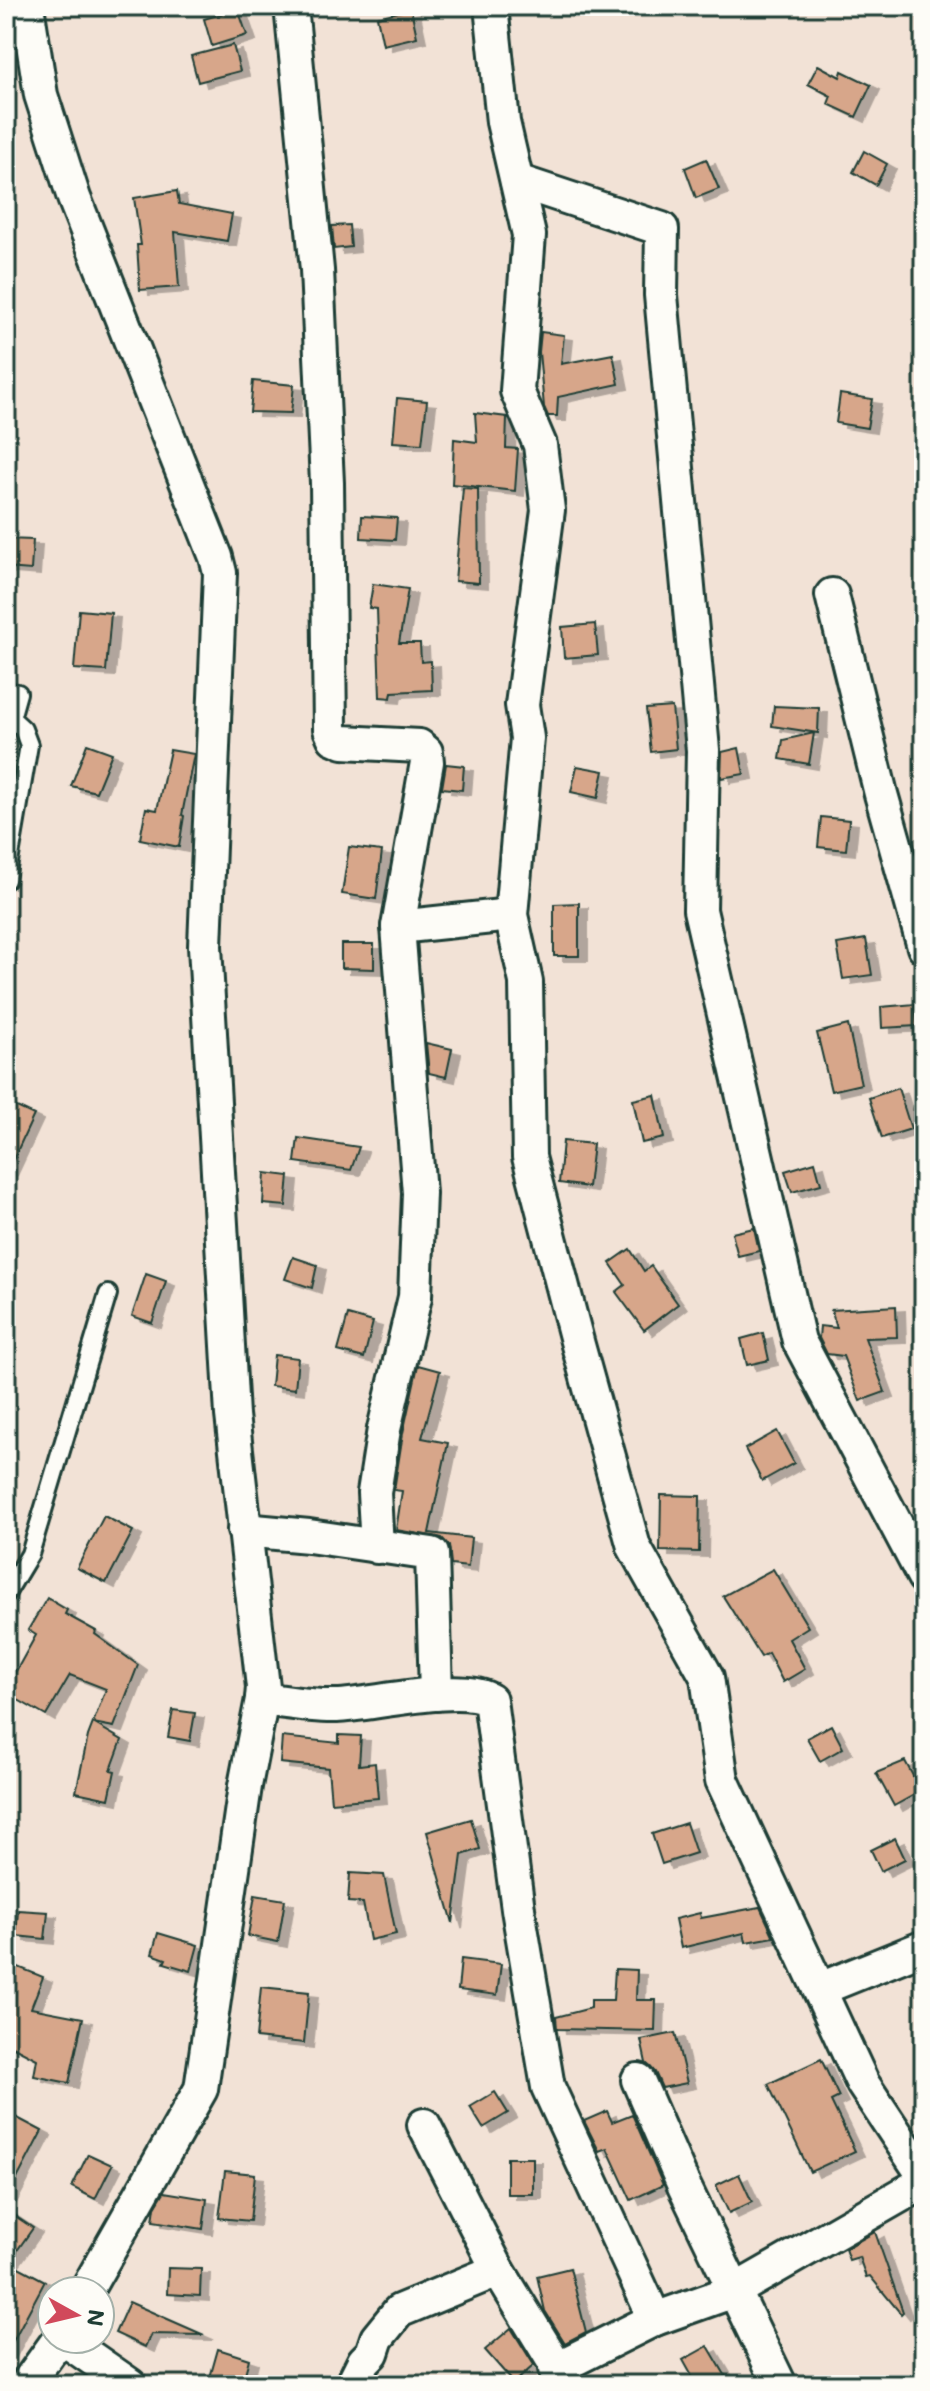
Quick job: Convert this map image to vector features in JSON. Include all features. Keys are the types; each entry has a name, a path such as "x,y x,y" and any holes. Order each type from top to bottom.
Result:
{"street":[{"path":"27,6 41,95 74,198 220,573 205,946 232,1415 263,1687 245,1786 201,2089 95,2275"},
{"path":"291,6 317,270 327,483 330,729 334,738 343,742 419,746 426,752 427,762 398,927 418,1208 414,1309 384,1429 374,1493 377,1547"},
{"path":"491,6 503,122 529,246 517,391 540,445 548,510 522,705 527,738 511,915 526,982 529,1157 634,1547 707,1677 722,1780 863,2084 924,2176"},
{"path":"517,181 662,229 661,295 703,750 700,910 799,1341 924,1577"},
{"path":"832,595 916,890 924,947"},
{"path":"398,927 511,915"},
{"path":"244,1530 432,1554 436,1694"},
{"path":"262,1699 332,1707 436,1694 483,1696 490,1700 518,1909 548,2087 655,2319"},
{"path":"820,1989 924,1947"},
{"path":"638,2080 684,2186 780,2385"},
{"path":"424,2125 498,2270 562,2377 655,2319 734,2291 924,2182"},
{"path":"352,2385 364,2361 372,2353 377,2338 399,2311 498,2270"},
{"path":"26,2385 49,2355"},
{"path":"85,2355 130,2385"}],"lane":[{"path":"6,691 18,693 11,718 23,729 29,745 6,880"},
{"path":"6,1594 30,1554 108,1294"}],"building":[{"path":"238,9 247,35 212,46 204,19"},
{"path":"411,9 417,37 383,45 377,17"},
{"path":"233,45 240,71 198,82 191,56"},
{"path":"818,65 840,77 842,71 871,85 856,117 828,104 831,96 808,84"},
{"path":"864,151 887,164 876,185 853,172"},
{"path":"706,159 719,189 696,198 685,168"},
{"path":"177,191 179,204 232,214 227,241 175,232 179,287 140,290 137,245 141,245 134,198"},
{"path":"349,225 351,247 334,249 332,226"},
{"path":"541,332 564,335 561,364 613,354 619,384 558,397 557,416 548,416 544,407 539,352"},
{"path":"253,381 294,385 291,413 250,412"},
{"path":"840,394 872,399 867,428 836,423"},
{"path":"397,398 427,401 422,444 393,442"},
{"path":"475,413 507,417 506,448 518,449 515,491 452,484 454,439 477,442"},
{"path":"463,488 478,489 479,583 455,581"},
{"path":"362,516 397,518 395,540 361,538"},
{"path":"6,539 33,540 31,570 6,568"},
{"path":"373,584 408,589 399,643 420,643 421,662 431,661 432,690 392,692 391,698 380,697 377,609 369,608"},
{"path":"79,610 111,613 106,671 74,669"},
{"path":"595,624 598,655 564,658 562,627"},
{"path":"774,706 819,708 818,733 772,726"},
{"path":"672,707 676,749 651,752 646,709"},
{"path":"814,733 809,764 780,759 783,740"},
{"path":"87,744 112,753 96,792 71,786"},
{"path":"739,748 744,774 721,778 722,752"},
{"path":"170,750 194,754 179,847 140,839 146,808 157,810"},
{"path":"446,764 464,766 462,790 442,788"},
{"path":"577,766 604,771 598,798 571,792"},
{"path":"821,817 849,820 846,850 818,847"},
{"path":"349,847 382,851 376,899 342,894"},
{"path":"579,903 579,956 554,956 554,904"},
{"path":"866,939 872,975 843,979 837,944"},
{"path":"341,944 374,944 374,969 341,968"},
{"path":"915,1004 917,1026 882,1028 881,1007"},
{"path":"848,1025 861,1084 831,1091 817,1033"},
{"path":"426,1043 452,1049 446,1077 429,1073"},
{"path":"898,1088 911,1129 882,1138 869,1098"},
{"path":"655,1095 664,1138 642,1143 633,1100"},
{"path":"6,1102 34,1115 6,1175"},
{"path":"298,1138 359,1147 351,1170 295,1162"},
{"path":"563,1141 593,1144 588,1187 559,1183"},
{"path":"815,1162 821,1184 792,1192 785,1171"},
{"path":"265,1173 289,1176 286,1206 263,1204"},
{"path":"754,1228 759,1251 738,1256 732,1233"},
{"path":"630,1249 644,1271 651,1266 678,1304 644,1330 616,1292 625,1285 610,1263"},
{"path":"293,1257 317,1265 312,1288 285,1279"},
{"path":"146,1274 166,1281 152,1323 132,1316"},
{"path":"896,1306 897,1337 865,1338 885,1392 860,1401 843,1356 827,1354 819,1338 820,1326 837,1328 831,1310"},
{"path":"348,1315 373,1322 364,1358 338,1351"},
{"path":"763,1333 769,1360 747,1365 741,1339"},
{"path":"274,1355 298,1358 295,1389 271,1386"},
{"path":"418,1365 440,1371 422,1438 448,1443 429,1533 471,1538 468,1567 451,1565 449,1546 442,1538 396,1530 402,1491 394,1490"},
{"path":"777,1431 794,1463 762,1481 745,1449"},
{"path":"661,1495 700,1496 699,1552 660,1551"},
{"path":"104,1516 133,1531 106,1583 77,1568"},
{"path":"773,1569 808,1627 789,1639 805,1669 783,1682 768,1653 761,1657 723,1596"},
{"path":"47,1598 67,1610 65,1614 96,1631 95,1634 138,1665 114,1727 93,1723 122,1740 111,1770 115,1771 109,1799 76,1792 88,1736 106,1689 70,1675 46,1716 6,1693 36,1635 28,1630"},
{"path":"173,1710 195,1713 190,1741 168,1737"},
{"path":"831,1725 843,1748 820,1761 807,1738"},
{"path":"339,1735 361,1736 359,1765 375,1763 378,1798 331,1802 328,1768 280,1763 282,1737 339,1743"},
{"path":"905,1761 921,1791 894,1806 876,1773"},
{"path":"471,1819 480,1849 462,1855 453,1923 427,1832"},
{"path":"686,1823 696,1853 662,1864 652,1834"},
{"path":"895,1838 905,1859 881,1871 871,1850"},
{"path":"350,1873 384,1875 396,1934 370,1940 363,1903 348,1902"},
{"path":"255,1895 285,1900 278,1942 248,1936"},
{"path":"760,1907 774,1937 746,1942 744,1933 681,1948 675,1919 700,1913 701,1918"},
{"path":"18,1910 48,1912 45,1939 16,1936"},
{"path":"158,1933 198,1945 191,1971 164,1963 166,1959 152,1954"},
{"path":"461,1959 501,1964 497,1995 458,1990"},
{"path":"6,1962 43,1977 31,2008 83,2018 69,2083 34,2076 37,2059 6,2043"},
{"path":"615,1969 637,1970 636,2000 656,2000 655,2031 557,2029 556,2017 591,2008 591,2000 613,2000"},
{"path":"261,1987 309,1992 304,2043 256,2038"},
{"path":"675,2033 687,2083 662,2088 655,2072 646,2063 641,2040"},
{"path":"821,2059 839,2097 831,2101 855,2151 810,2172 768,2084"},
{"path":"495,2092 508,2113 483,2128 470,2107"},
{"path":"607,2111 612,2122 632,2114 663,2185 631,2200 607,2148 599,2151 584,2121"},
{"path":"6,2112 42,2131 6,2200"},
{"path":"88,2154 112,2165 95,2199 72,2187"},
{"path":"507,2158 533,2158 533,2194 507,2194"},
{"path":"225,2171 255,2174 250,2221 219,2218"},
{"path":"739,2174 752,2202 729,2213 716,2185"},
{"path":"164,2192 207,2199 203,2229 153,2221 155,2207"},
{"path":"6,2210 33,2228 9,2262 36,2276 36,2298 6,2354"},
{"path":"875,2232 903,2312 901,2314 870,2276 866,2277 859,2257 849,2260 845,2249"},
{"path":"168,2268 201,2269 200,2296 167,2294"},
{"path":"570,2268 586,2332 565,2343 545,2311 537,2276"},
{"path":"129,2302 204,2335 151,2334 145,2347 116,2331"},
{"path":"511,2328 534,2365 514,2383 485,2350"},
{"path":"708,2346 731,2385 697,2385 683,2360"},
{"path":"218,2349 249,2359 242,2385 221,2385 209,2381"}]}
